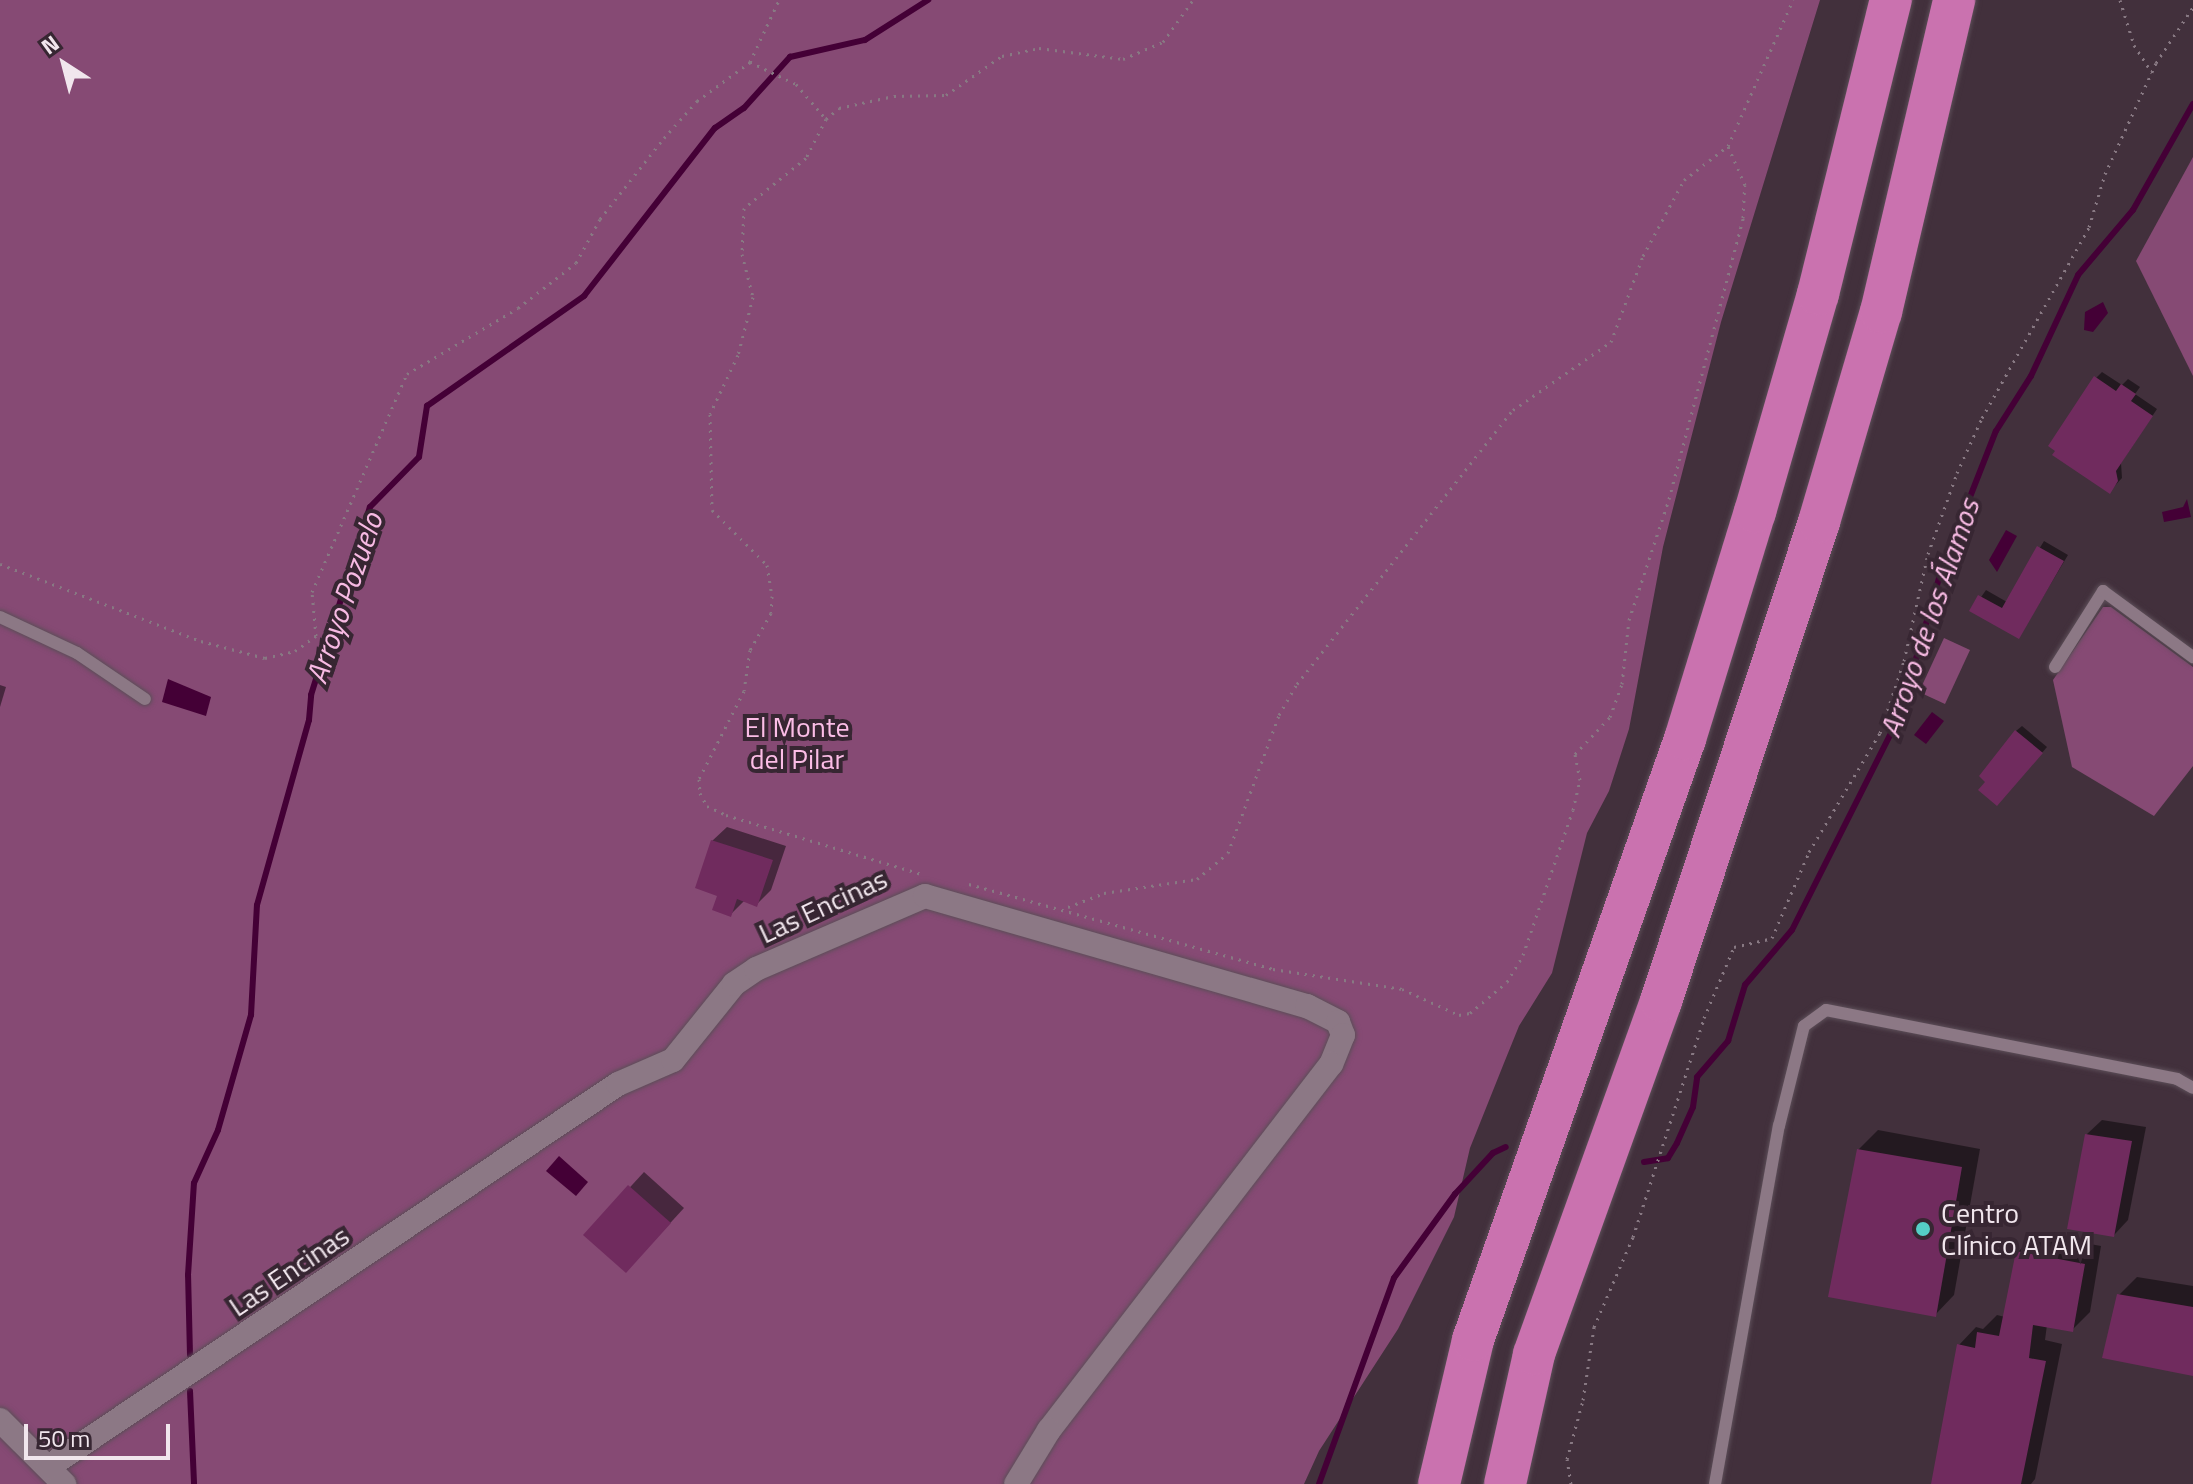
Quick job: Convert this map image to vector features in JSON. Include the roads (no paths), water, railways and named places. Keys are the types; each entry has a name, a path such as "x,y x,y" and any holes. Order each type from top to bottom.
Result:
{"highway":[{"path":"1439,1484 1473,1340 1680,754 1755,512 1818,294 1891,0"},
{"path":"1505,1484 1534,1354 1661,1001 1819,522 1881,312 1954,0"}],"street":[{"name":"Las Encinas","path":"0,1420 56,1476 618,1084 673,1060 734,984 756,969 925,896 1307,1006 1338,1022 1343,1035 1331,1064 1049,1430 1016,1484"}],"lane":[{"path":"2055,667 2103,591 2193,657"},
{"path":"0,617 77,653 145,699"},
{"path":"1715,1484 1779,1126 1804,1026 1826,1010 2177,1079 2193,1088"}],"waterway":[{"name":"Arroyo Pozuelo","path":"190,1355 188,1275 194,1183 218,1130 251,1015 257,905 309,720 311,695 370,507 419,457 427,406 584,296 715,128 744,108 790,57 865,40 928,0"},
{"name":"Arroyo de los Álamos","path":"1644,1162 1668,1158 1693,1107 1697,1077 1728,1041 1745,985 1792,930 1900,715 1941,571 1996,431 2031,376 2078,275 2133,210 2193,104"},
{"name":"Arroyo de los Álamos","path":"1319,1484 1394,1278 1455,1194 1493,1153 1506,1147"},
{"name":"Arroyo Pozuelo","path":"190,1391 194,1484"}],"place":[{"name":"Centro Clínico ATAM","path":"1923,1229"}],"park label":[{"name":"El Monte del Pilar","path":"797,743"}]}
